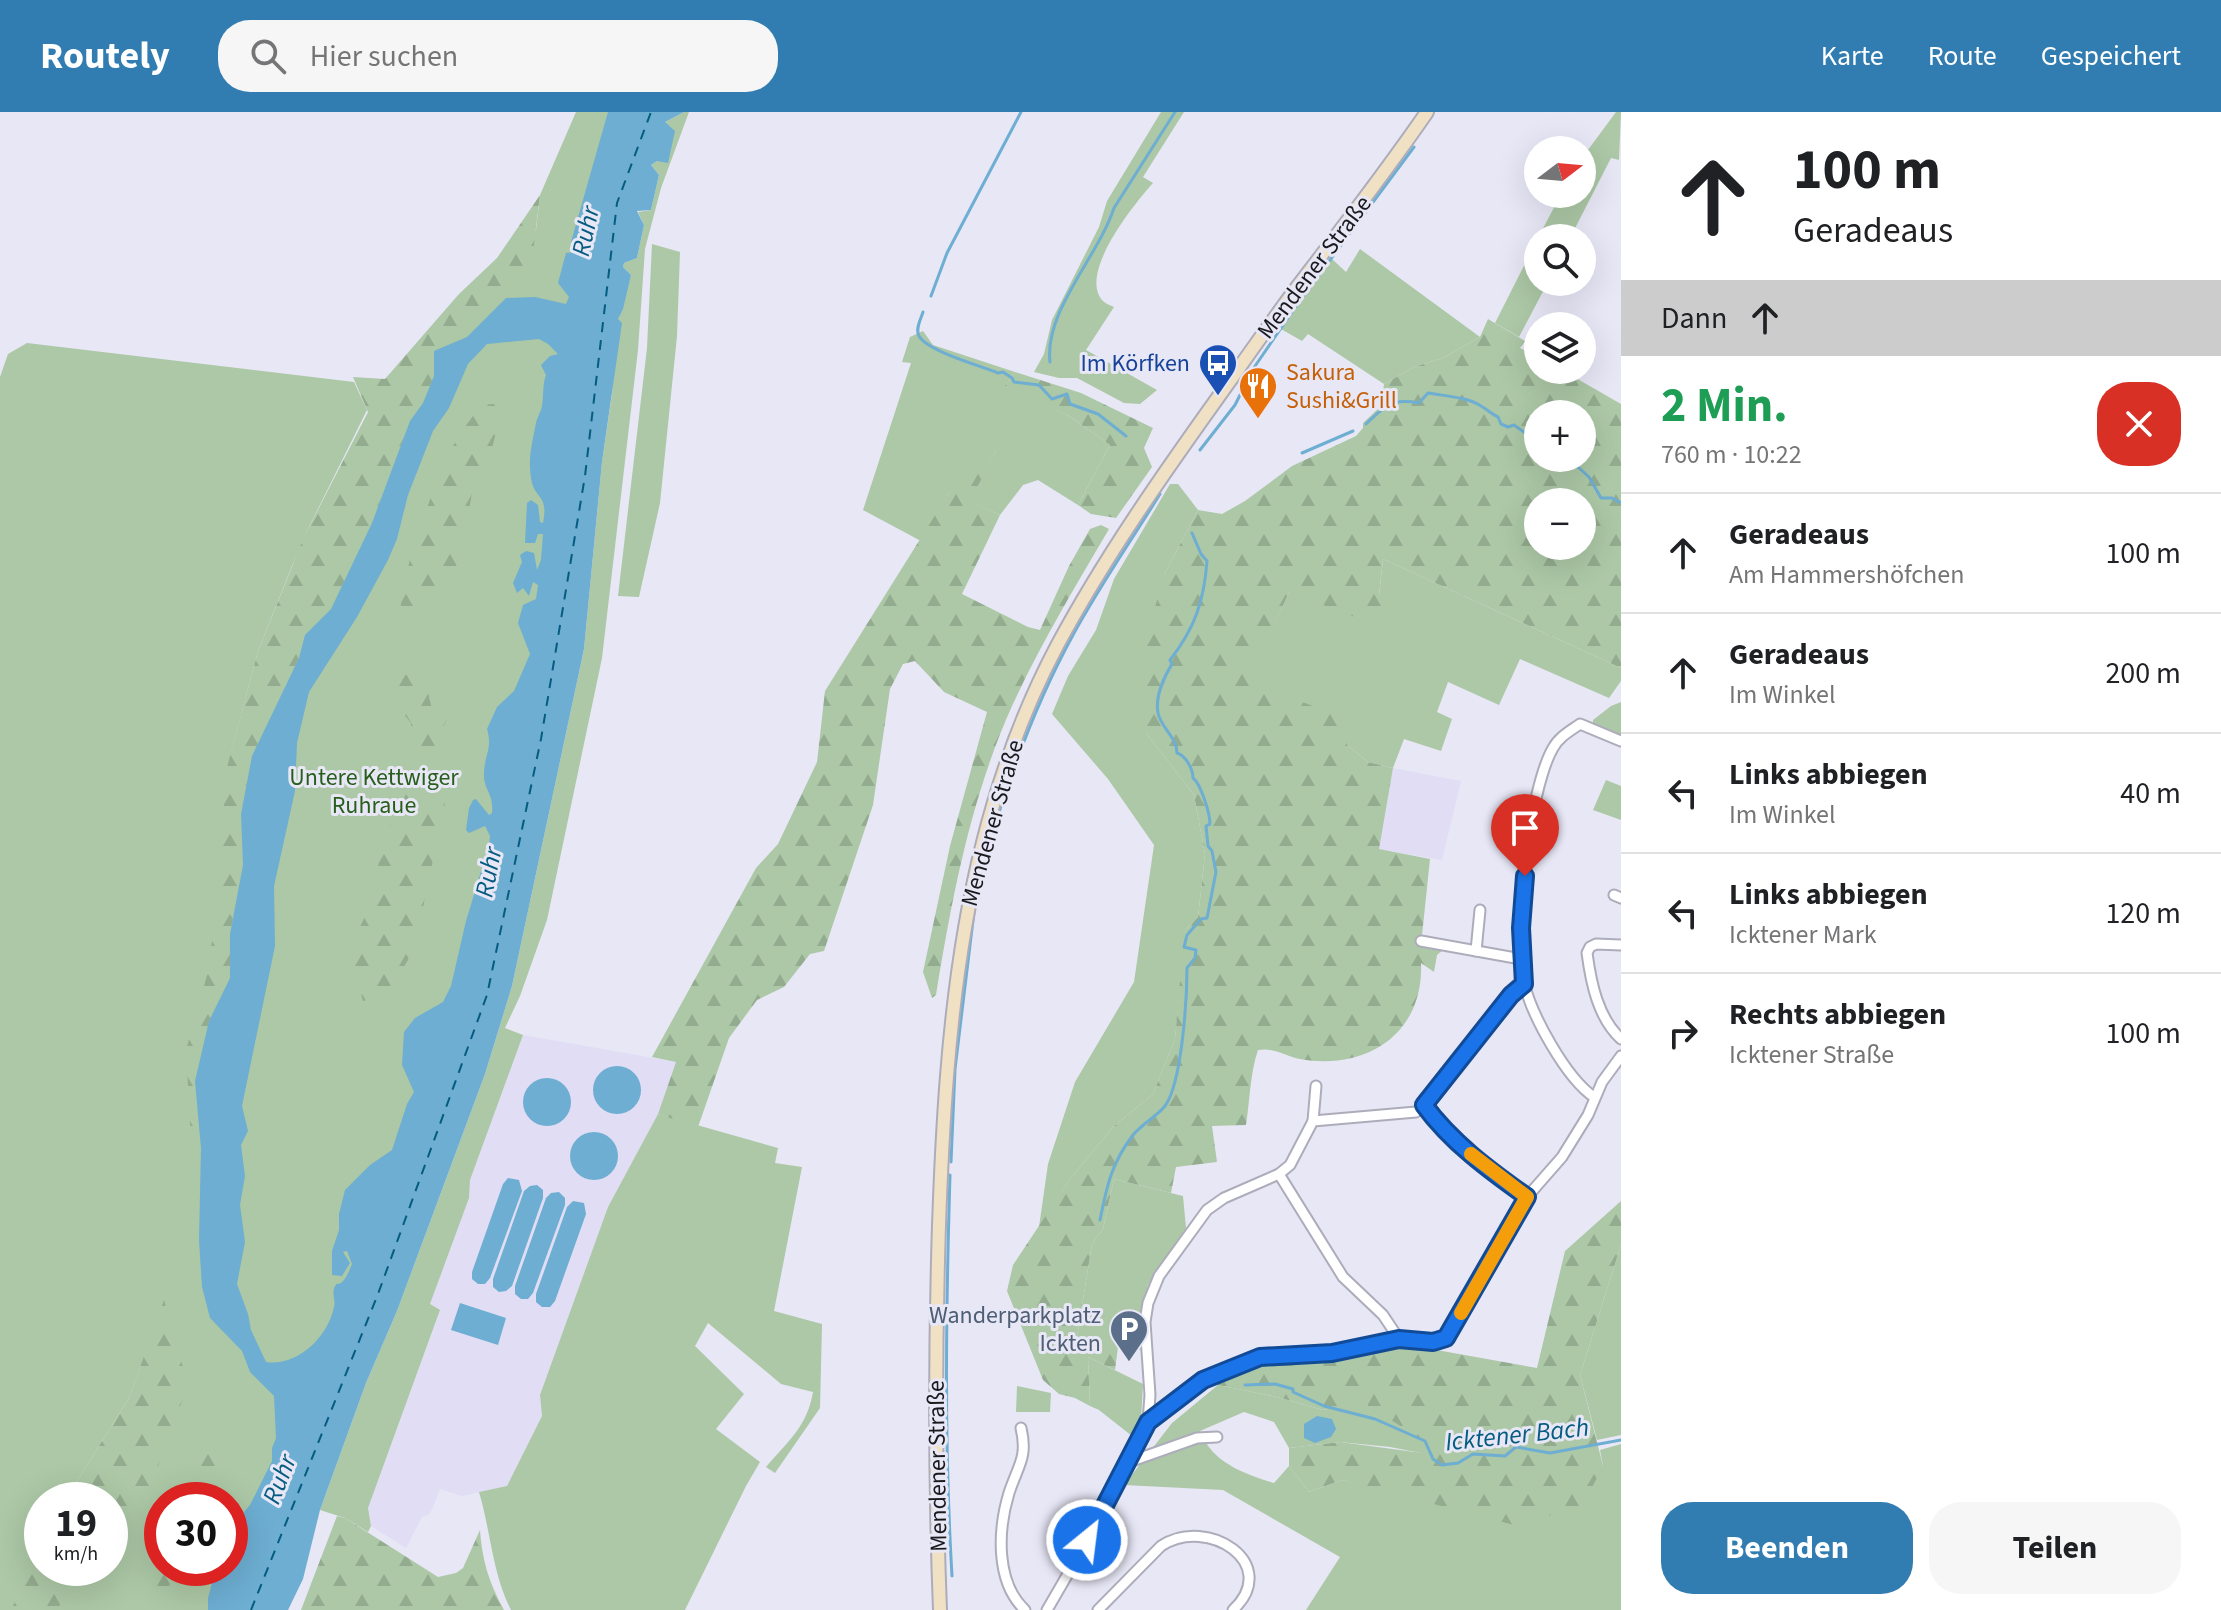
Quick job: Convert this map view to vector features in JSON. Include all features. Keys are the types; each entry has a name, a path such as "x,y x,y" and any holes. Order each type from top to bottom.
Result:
{"main road":[{"name":"Mendener Straße","path":"940,1610 936,1454 937,1286 943,1109 958,959 972,880 992,802 1017,732 1056,648 1091,585 1165,469 1427,112"}],"street":[{"path":"1594,1097 1555,1051 1524,984 1521,928 1530,824 1548,758 1564,735 1580,724 1621,741"},
{"path":"1476,951 1480,910"},
{"path":"1421,941 1521,959"},
{"path":"1621,945 1596,944 1587,953 1595,996 1610,1027 1621,1039"},
{"path":"1313,1121 1416,1112 1511,995 1524,984"},
{"path":"1148,1422 1203,1380 1234,1365 1268,1356 1332,1353 1399,1339 1433,1342 1446,1338 1527,1197 1562,1157 1586,1118 1594,1097 1621,1056"},
{"path":"1047,1610 1148,1422 1149,1361 1145,1322 1148,1303 1159,1276 1207,1210 1224,1198 1279,1174 1290,1165 1313,1121 1316,1086"},
{"path":"1424,1105 1453,1138 1527,1197"},
{"path":"1279,1174 1343,1277 1383,1315 1399,1339"},
{"path":"1021,1428 1025,1454 1005,1511 1001,1547 1009,1589 1025,1610"},
{"path":"1129,1462 1197,1438 1217,1437"},
{"path":"1098,1610 1161,1546 1174,1539 1198,1535 1229,1545 1244,1561 1248,1574 1247,1589 1233,1610"}],"shaded area":[{"path":"1393,768 1461,781 1442,860 1378,849"},
{"path":"523,1035 676,1062 658,1114 608,1207 540,1395 542,1416 507,1486 462,1496 440,1489 430,1514 422,1517 406,1548 371,1526 368,1508 440,1311 430,1304 469,1198 470,1180"}],"green space":[{"name":"Untere Kettwiger Ruhraue","path":"576,112 644,112 518,820 248,1553 248,1482 144,1482 144,1586 236,1586 227,1610 0,1610 0,377 8,354 27,343 354,382 367,410 304,537 382,399 536,230 540,195","holes":["296,556 230,757 258,651","164,1302 130,1411 114,1482 128,1482 128,1586 24,1586 24,1482 76,1482 129,1398"]},
{"path":"689,112 661,188 645,249 638,350 602,658 547,920 505,1028 523,1035 470,1180 469,1198 430,1304 440,1310 368,1508 371,1526 368,1532 345,1518 320,1510 485,1074 512,986 584,649 618,319 631,275 623,267 624,263 637,258 644,225 638,212 651,210 659,175 651,165 657,161 667,126 665,122"},
{"path":"1161,112 1184,112 1143,177 1153,183 1122,222 1103,257 1097,274 1097,289 1103,301 1114,307 1086,350 1157,390 1140,404 1124,403 1077,378 1059,378 1034,372 1044,354 1052,320 1099,227 1107,201"},
{"path":"1616,112 1621,112 1619,160 1611,158 1596,187 1596,139"},
{"path":"540,195 533,252 506,298 467,337 434,352 434,376 423,403 410,421 372,523 331,609 305,635 299,658 252,756 241,814 243,865 230,934 230,978 209,1021 195,1081 198,1130 191,1139 186,1050 206,979 222,878 225,775 258,651 304,537 368,412 353,377 385,379 459,294 497,258"},
{"path":"1554,208 1585,208 1577,224 1545,224"},
{"path":"652,244 680,252 677,336 660,503 639,597 618,596 647,348"},
{"path":"1360,249 1480,337 1443,358 1414,367 1384,384 1308,334 1302,341 1281,329 1332,259 1346,272"},
{"path":"1524,266 1524,296 1541,296 1532,312 1524,312 1524,328 1519,337 1495,323"},
{"path":"1488,319 1524,340 1520,348 1524,350 1524,384 1586,384 1621,404 1621,668 1383,559 1379,595 1387,599 1376,625 1289,592 1249,682 1345,718 1347,745 1368,762 1393,768 1379,849 1430,859 1421,945 1444,949 1437,955 1434,972 1421,963 1413,1010 1401,1028 1368,1053 1324,1061 1258,1050 1246,1125 1212,1126 1217,1162 1176,1167 1171,1193 1114,1179 1103,1229 1092,1244 1076,1343 1118,1347 1115,1370 1088,1357 1090,1406 1059,1394 1043,1380 1007,1291 1013,1265 1070,1179 1113,1127 1153,1094 1175,1039 1183,946 1186,929 1198,917 1205,854 1194,795 1146,733 1143,650 1164,575 1198,510 1222,514 1292,466 1356,436 1363,423 1381,406 1384,384 1414,367 1443,358 1480,337"},
{"path":"923,331 933,345 1015,372 1006,385 1069,416 1110,445 1078,505 1038,480 1023,485 1000,515 969,501 997,449 949,493 921,541 863,510 911,363 902,362 910,337"},
{"path":"1015,372 1081,393 1153,428 1144,448 1152,467 1116,518 1091,514 1078,505 1110,445 1069,416 1005,386"},
{"path":"494,404 500,417 492,448 474,482 460,559 424,614 400,609 412,548 443,465 459,435 481,405"},
{"path":"989,441 997,449 970,501 1000,515 962,594 1040,630 1069,566 1090,529 1101,525 1109,529 1034,661 1012,706 985,776 965,848 936,995 932,998 923,972 950,846 987,712 944,692 915,661 903,664 890,689 873,805 824,951 810,954 784,987 757,1000 729,1038 698,1127 658,1114 676,1062 652,1057 756,868 778,844 817,762 825,691 949,493"},
{"path":"1170,484 1178,484 1198,510 1164,575 1146,733 1194,795 1205,854 1198,917 1186,929 1175,1039 1153,1094 1113,1127 1070,1179 1039,1227 1048,1164 1075,1082 1134,982 1154,845 1108,779 1052,714 1068,676 1096,630 1114,579"},
{"path":"1383,559 1621,668 1621,681 1609,698 1520,659 1499,705 1448,682 1437,712 1452,719 1441,751 1404,739 1393,768 1368,762 1347,745 1248,682 1289,592 1379,596"},
{"path":"421,669 434,681 429,697 432,709 450,712 430,757 450,779 421,917 408,960 394,983 375,998 363,1001 349,950 371,904 383,840 413,780 411,723 393,700 398,678"},
{"path":"1621,702 1621,736 1593,725 1593,720"},
{"path":"1606,780 1621,786 1621,820 1593,810"},
{"path":"658,1114 778,1148 775,1163 802,1167 774,1311 822,1324 820,1408 775,1473 766,1467 801,1424 813,1392 781,1384 708,1323 695,1346 744,1394 716,1429 760,1462 685,1610 511,1610 496,1567 479,1492 507,1486 542,1416 540,1395 608,1207"},
{"path":"1114,1179 1183,1196 1186,1228 1148,1285 1140,1318 1141,1350 1076,1343 1092,1244 1103,1229"},
{"path":"1621,1201 1621,1245 1580,1375 1603,1466 1582,1507 1514,1525 1342,1480 1309,1492 1289,1466 1289,1448 1340,1442 1430,1454 1424,1441 1364,1403 1323,1410 1218,1385 1215,1380 1258,1363 1288,1358 1329,1359 1403,1344 1537,1368 1565,1251"},
{"path":"1621,1245 1621,1435 1597,1440 1580,1375"},
{"path":"164,1300 188,1385 152,1482 144,1482 144,1502 128,1515 128,1482 76,1482 129,1398"},
{"path":"1088,1357 1143,1384 1141,1421 1132,1442 1132,1436 1090,1406"},
{"path":"1218,1385 1323,1410 1364,1402 1424,1441 1431,1455 1340,1442 1289,1448 1274,1422 1244,1412 1200,1431 1205,1442 1231,1466 1274,1483 1289,1466 1309,1492 1342,1480 1377,1488 1603,1466 1600,1450 1621,1444 1621,1610 1306,1610 1340,1557 1223,1490 1124,1485 1172,1423"},
{"path":"1017,1386 1051,1393 1050,1412 1016,1412"},
{"path":"215,1447 233,1454 232,1469 212,1482 204,1482 196,1479 197,1459"},
{"path":"337,1516 345,1518 438,1577 463,1568 480,1530 487,1571 504,1610 301,1610"},
{"path":"24,1584 24,1586 71,1586 57,1610 11,1610"},
{"path":"149,1586 169,1586 159,1599 150,1596"}],"water":[{"name":"Ruhr","path":"608,112 684,112 665,122 675,131 668,163 657,161 651,165 659,175 651,210 637,211 644,225 637,258 624,263 623,267 631,275 618,319 622,323 602,462 584,649 512,986 485,1074 397,1311 366,1383 320,1510 303,1579 288,1610 208,1610 211,1586 248,1586 248,1507 272,1461 276,1438 274,1396 250,1372 242,1351 210,1318 202,1287 199,1240 201,1148 195,1081 209,1021 230,978 230,934 243,865 241,814 252,756 299,658 305,635 331,609 372,523 410,421 423,403 434,376 434,351 467,337 506,298 535,297 566,304 569,297 558,283 566,253 576,252 571,242","holes":["539,339 558,354 550,356 541,365 546,375 531,450 531,478 543,501 544,513 543,523 540,522 538,505 531,500 527,503 525,543 535,543 538,534 543,534 541,560 537,570 534,553 526,551 520,555 522,562 513,583 517,593 523,588 529,596 533,582 538,585 536,599 523,605 518,623 530,654 514,691 497,707 487,729 489,742 484,775 492,801 492,813 489,815 476,799 473,800 466,830 469,833 485,826 490,836 489,845 466,921 451,986 443,1002 415,1018 404,1032 402,1065 414,1092 392,1150 370,1165 345,1190 339,1230 332,1251 332,1275 342,1276 350,1263 343,1252 347,1251 352,1264 341,1283 335,1286 331,1318 318,1339 300,1355 289,1360 266,1362 251,1330 237,1284 245,1242 240,1205 245,1176 241,1145 248,1131 242,1106 275,946 274,886 295,791 297,743 309,692 357,617 388,560 397,539 408,495 433,431 449,408 468,364 487,344"]},
{"path":"617,1066 634,1073 641,1090 634,1107 617,1114 600,1107 593,1090 600,1073"},
{"path":"547,1078 564,1085 571,1102 564,1119 547,1126 530,1119 523,1102 530,1085"},
{"path":"594,1132 603,1133 611,1139 617,1147 617,1165 611,1173 603,1179 594,1180 585,1179 577,1173 571,1165 570,1156 571,1147 577,1139 585,1133"},
{"path":"508,1178 519,1180 522,1191 490,1278 485,1284 478,1284 472,1279 472,1272 503,1184"},
{"path":"537,1185 543,1190 543,1198 512,1286 499,1292 493,1287 493,1279 524,1191"},
{"path":"559,1192 565,1198 565,1205 533,1293 528,1299 521,1299 515,1294 515,1286 546,1198 551,1193"},
{"path":"573,1201 584,1203 586,1214 555,1301 550,1307 542,1307 536,1302 536,1294 567,1207"},
{"path":"460,1303 506,1318 498,1345 451,1330"},
{"path":"1317,1416 1332,1419 1336,1429 1331,1437 1315,1443 1304,1438 1304,1424"}],"waterway":[{"name":"Icktener Bach","path":"931,296 947,253 1021,112"},
{"path":"1050,362 1050,343 1063,304 1114,208 1175,112"},
{"path":"1200,450 1235,405 1253,369 1301,299 1414,147"},
{"name":"Icktener Bach","path":"923,312 918,333 932,347 955,358 1003,372 1014,382 1039,385 1052,399 1067,394 1070,404 1098,414 1126,436"},
{"path":"1366,424 1390,404 1419,403 1428,393 1475,403 1498,417 1501,424 1508,427 1514,425 1524,432"},
{"path":"1302,453 1353,431"},
{"path":"1583,472 1601,498 1612,498 1621,503"},
{"path":"991,838 1027,734 1060,659 1093,599 1160,494"},
{"name":"Icktener Bach","path":"1100,1220 1108,1186 1120,1156 1133,1135 1165,1106 1171,1095 1182,1040 1187,968 1195,958 1196,950 1184,947 1187,935 1201,919 1207,918 1216,872 1208,846 1208,813 1199,786 1188,763 1177,753 1157,707 1161,687 1172,664 1170,660 1192,625 1203,589 1207,561 1192,533"},
{"path":"984,865 988,849"},
{"path":"951,1162 955,1069 974,912"},
{"path":"950,1175 946,1375 952,1576"},
{"name":"Icktener Bach","path":"1245,1385 1275,1384 1293,1389 1293,1392 1324,1406 1375,1419 1425,1441 1433,1459 1442,1465 1458,1463 1473,1454 1505,1456 1516,1447 1550,1453 1621,1440"}],"ferry route":[{"path":"251,1610 378,1294 487,995 541,739 585,476 617,203 651,112"}],"slow traffic":[{"path":"1461,1313 1527,1197 1471,1154"}],"place":[{"name":"Im Körfken","path":"1218,397"},
{"name":"Sakura Sushi&Grill","path":"1258,420"},
{"name":"Wanderparkplatz Ickten","path":"1129,1363"}],"route":[{"path":"1087,1540 1148,1422 1203,1380 1260,1357 1332,1353 1399,1339 1433,1342 1446,1338 1527,1197 1474,1157 1443,1129 1424,1105 1511,995 1524,984 1521,928 1525,876"}]}
